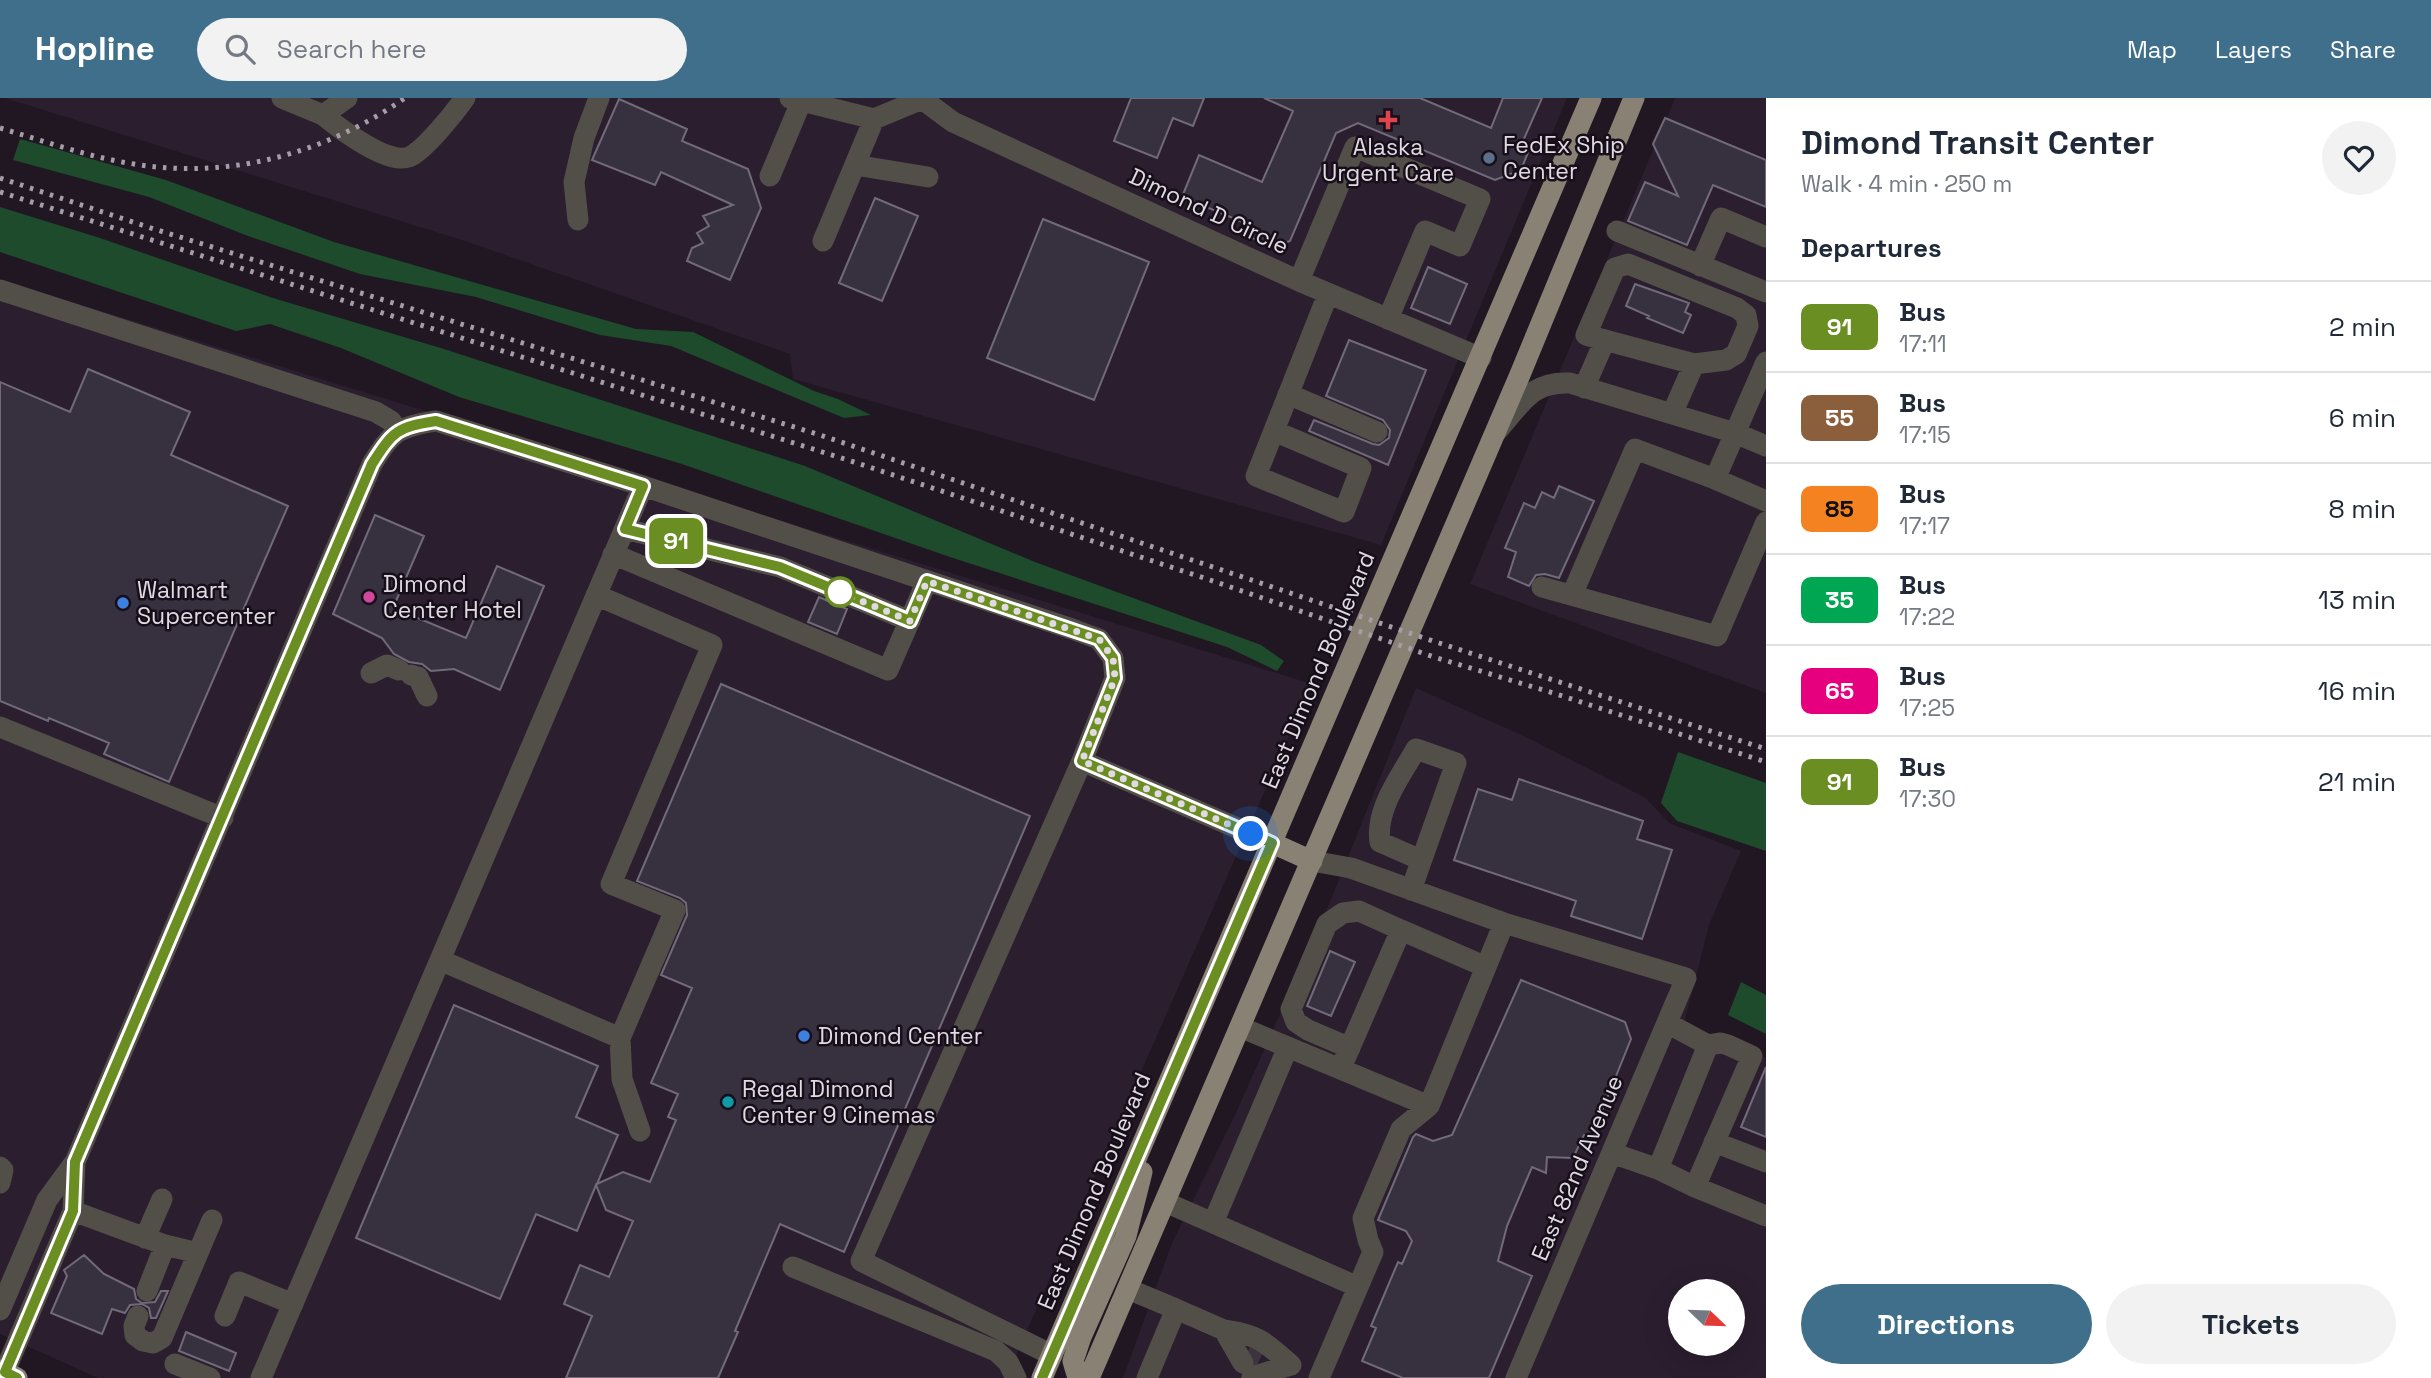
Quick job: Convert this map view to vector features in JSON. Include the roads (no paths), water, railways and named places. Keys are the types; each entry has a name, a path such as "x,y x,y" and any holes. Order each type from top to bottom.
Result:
{"main road":[{"name":"East Dimond Boulevard","path":"1042,1378 1591,98"},
{"path":"1090,1378 1519,377 1634,98"},
{"path":"1272,843 1312,861"},
{"path":"1078,1378 1073,1361 1126,1236 1139,1187 1147,1135"},
{"path":"1052,1355 1052,1378"}],"street":[{"path":"282,98 323,115 345,134 395,159 410,157 449,121 465,98"},
{"path":"323,115 347,98"},
{"path":"578,220 574,182 584,138 599,98"},
{"path":"770,176 795,100 874,119 922,99"},
{"name":"Dimond D Circle","path":"922,99 953,122 1299,282 1481,358"},
{"path":"823,241 874,119"},
{"path":"1299,282 1355,147 1480,199 1460,246 1425,231 1388,319"},
{"path":"855,165 928,177"},
{"path":"1700,265 1721,218 1766,237"},
{"path":"1617,231 1766,292"},
{"path":"1629,264 1737,308 1746,315 1748,326 1736,354 1727,360 1694,364 1586,335 1615,268 1629,264"},
{"path":"0,290 376,412 391,421 398,431"},
{"path":"1274,431 1361,468 1344,512 1256,476 1328,294"},
{"path":"1584,388 1605,340"},
{"path":"1715,479 1766,362"},
{"path":"1672,414 1694,364"},
{"path":"1494,433 1537,387 1570,383 1735,433 1766,446"},
{"path":"1288,394 1377,432"},
{"path":"0,1310 47,1200 75,1162 372,464 387,440 398,431 410,425 436,421 643,486 1099,639 1113,658 1115,678 1082,761 861,1261 1052,1355"},
{"path":"1572,595 1635,449 1766,501"},
{"path":"261,1378 643,486"},
{"path":"1542,586 1717,636 1766,523"},
{"path":"625,529 780,567 910,621"},
{"path":"614,554 888,670 927,581"},
{"path":"596,595 712,645 611,884 675,910 620,1038 622,1079 640,1131"},
{"path":"372,673 387,665 418,677 427,696"},
{"path":"0,727 223,818"},
{"path":"1411,890 1456,763 1416,749 1389,797 1379,821 1378,832 1380,842 1421,860"},
{"path":"1082,761 1272,843"},
{"path":"1224,1330 1250,1360 1291,1365 1320,1378 1373,1252 1367,1240 1363,1218 1401,1129 1429,1106 1504,923 1351,868 1312,861"},
{"path":"1350,1048 1308,1030 1296,1022 1291,1010 1328,925 1343,913 1359,912 1486,967"},
{"name":"East 82nd Avenue","path":"1504,923 1686,978 1516,1378"},
{"path":"1340,1069 1401,930"},
{"path":"440,960 620,1038"},
{"path":"1667,1023 1708,1045 1721,1043 1752,1056 1695,1187"},
{"path":"1240,1027 1429,1106"},
{"path":"1658,1169 1708,1045"},
{"path":"1213,1223 1288,1047"},
{"path":"1714,1142 1766,1162"},
{"path":"1612,1153 1658,1169 1766,1216"},
{"path":"6,1375 73,1211 75,1162"},
{"path":"0,1167 0,1182"},
{"path":"145,1238 162,1199"},
{"path":"1165,1202 1359,1287"},
{"path":"73,1211 165,1245 198,1253"},
{"path":"138,1316 134,1326 135,1335 143,1341 153,1343 162,1338 212,1220"},
{"path":"147,1291 165,1245"},
{"path":"793,1267 996,1351 1008,1362 1016,1378"},
{"path":"225,1316 239,1282 293,1304"},
{"path":"1128,1289 1224,1330 1263,1340 1291,1365"},
{"path":"1147,1378 1176,1310"},
{"path":"175,1364 210,1378"}],"tunnel":[{"path":"1247,1353 1260,1359"}],"railway":[{"path":"0,128 117,161 170,168 206,168 276,158 310,147 343,134 405,98"},
{"path":"0,178 154,229 820,435 1439,643 1766,749"},
{"path":"0,192 854,462 1434,657 1766,762"}],"place":[{"name":"Alaska Urgent Care","path":"1388,120"},
{"name":"FedEx Ship Center","path":"1489,158"},
{"name":"Dimond Center Hotel","path":"369,597"},
{"name":"Walmart Supercenter","path":"123,603"},
{"name":"Dimond Center","path":"804,1036"},
{"name":"Regal Dimond Center 9 Cinemas","path":"728,1102"}]}
